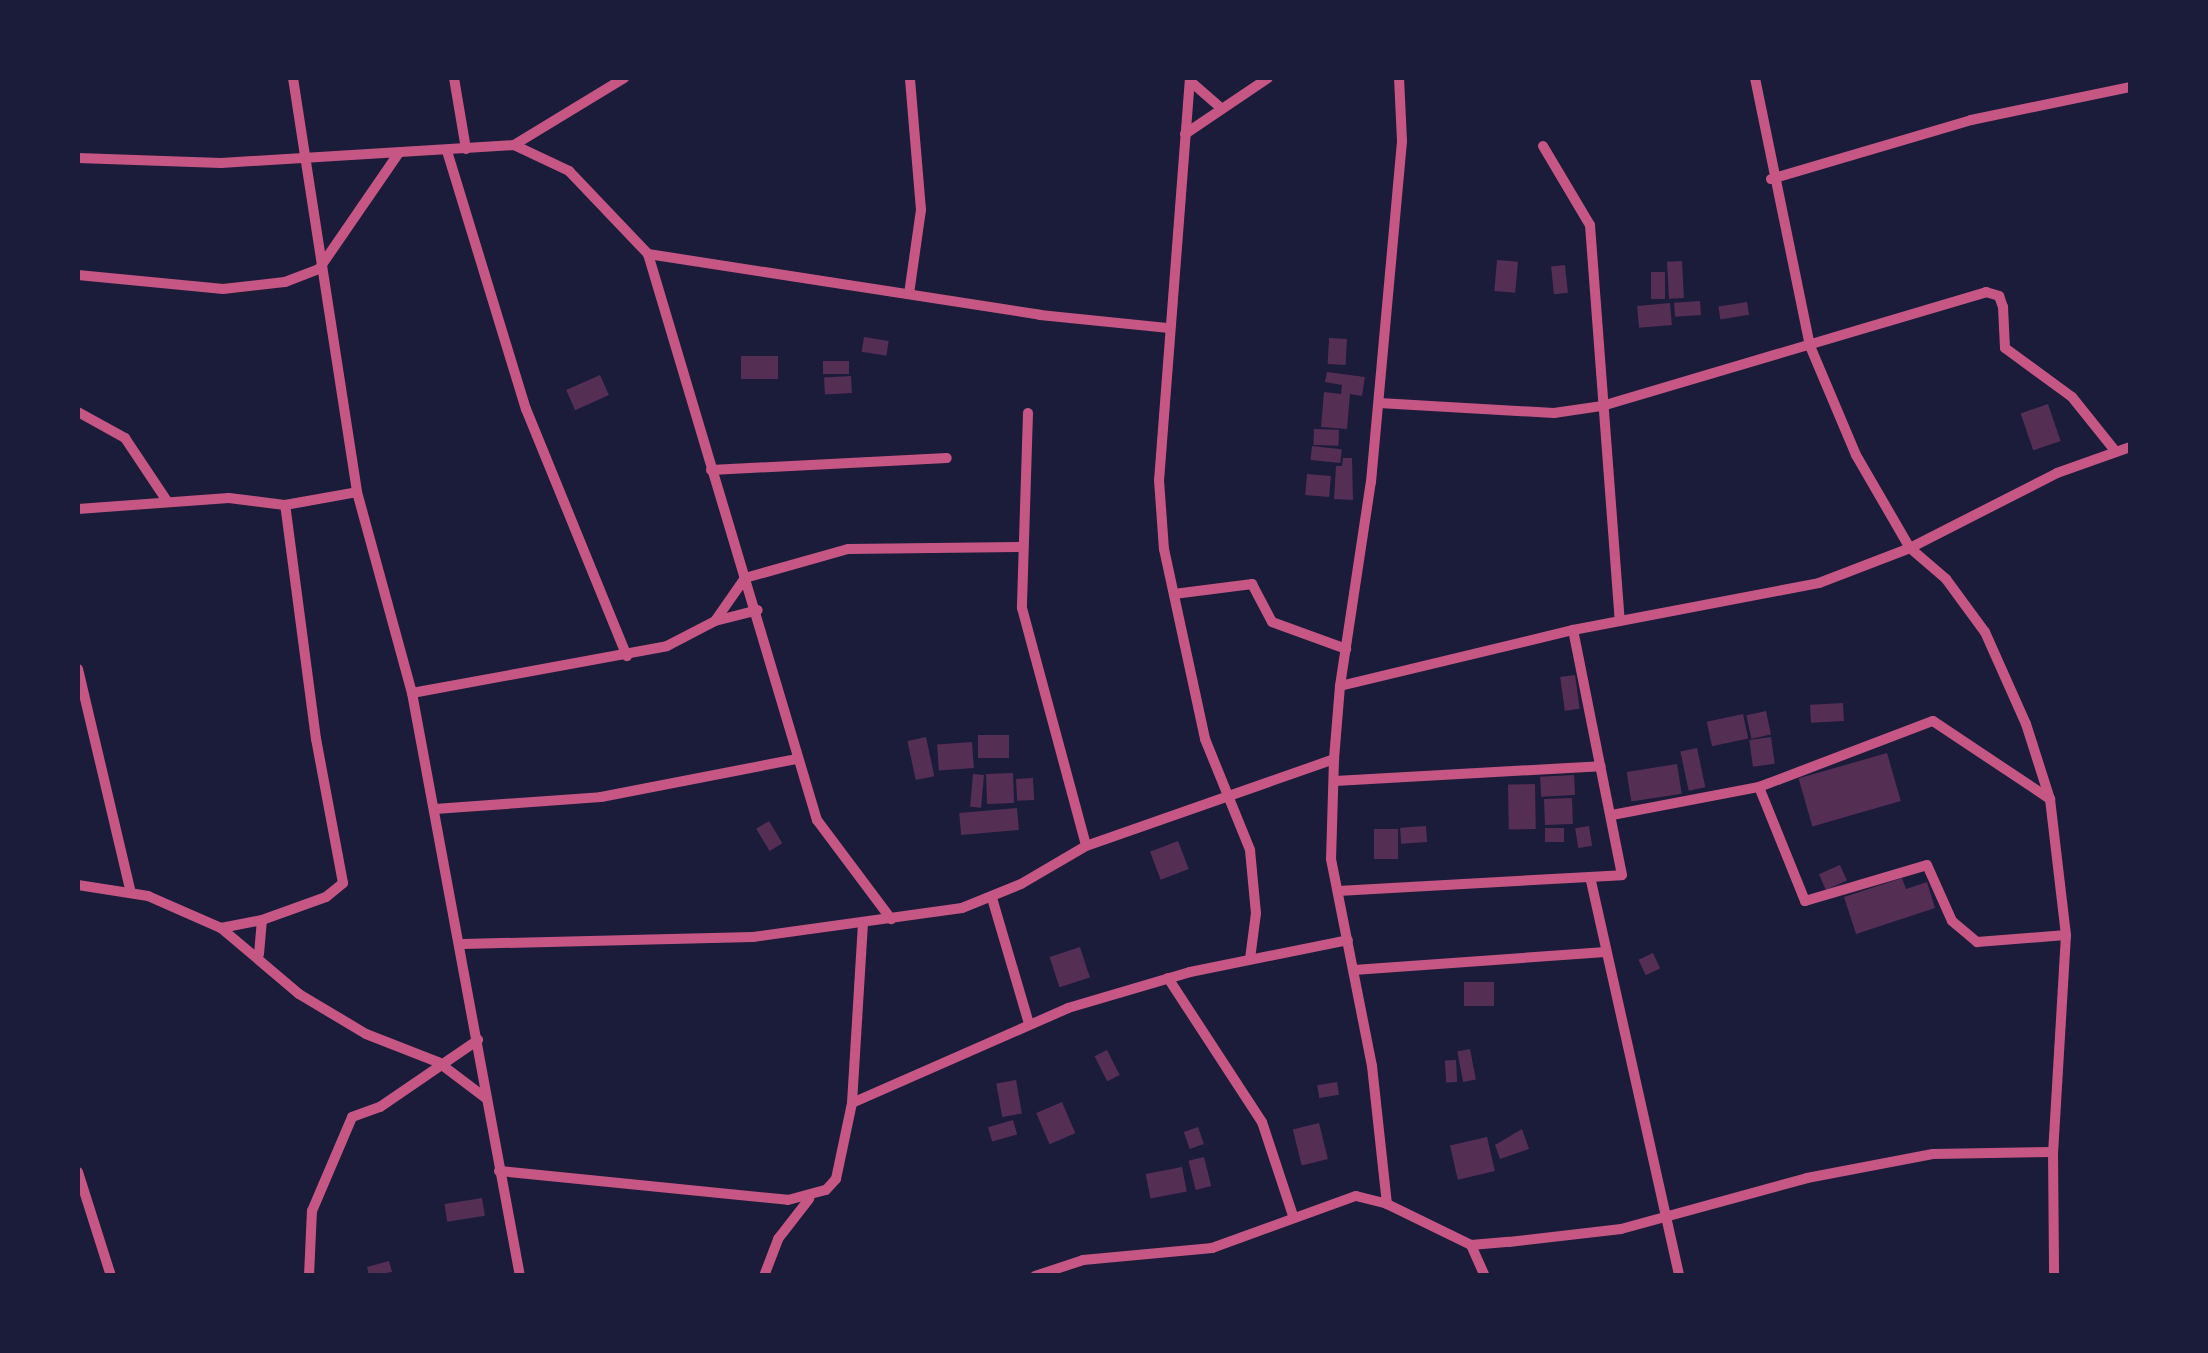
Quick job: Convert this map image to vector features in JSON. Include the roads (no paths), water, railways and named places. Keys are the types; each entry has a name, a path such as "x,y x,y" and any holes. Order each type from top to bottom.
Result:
{"street":[{"path":"292,78 301,158 357,492 412,693 463,944 520,1276"},
{"path":"454,78 466,149"},
{"path":"78,158 221,164 514,145 624,78"},
{"path":"909,294 921,210 910,78"},
{"path":"1185,134 1219,106 1268,78"},
{"path":"1387,1204 1354,970 1331,859 1340,686 1379,403 1402,141 1399,78"},
{"path":"1755,78 1771,179 1810,346 1856,456 1910,548 1946,579 1985,632 2026,724 2050,800 2066,936 2052,1152 2054,1276"},
{"path":"1190,79 1219,106"},
{"path":"1190,79 1159,480 1174,594 1204,739 1250,850 1256,913 1250,959"},
{"path":"1771,179 1972,120 2130,86"},
{"path":"514,145 569,172 648,254 711,470 758,610 816,820 892,919"},
{"path":"1542,146 1590,225 1620,621"},
{"path":"447,151 526,409 626,656"},
{"path":"78,275 223,289 285,282 319,269 398,154"},
{"path":"648,254 1169,328"},
{"path":"1379,403 1554,413 1602,406 1986,292 1998,296 2005,348 2072,398 2116,452"},
{"path":"78,412 125,438 167,500"},
{"path":"1028,413 1022,548 1029,648 1086,846"},
{"path":"1340,686 1573,630 1818,583 1910,548 2057,473 2130,447"},
{"path":"711,470 946,458"},
{"path":"78,509 167,500 285,505 357,492"},
{"path":"221,928 262,920 344,884 316,739 285,505"},
{"path":"714,621 745,578 848,550 1022,548"},
{"path":"1174,594 1252,584 1272,622 1346,648"},
{"path":"412,693 626,656 667,646 714,621 758,610"},
{"path":"1338,891 1463,881 1591,881 1624,872 1573,630"},
{"path":"78,670 131,893"},
{"path":"1612,815 1759,787 1934,721 2050,800"},
{"path":"435,809 601,796 798,759"},
{"path":"463,944 753,937 892,919 992,898 1086,846 1229,792 1334,759"},
{"path":"1336,781 1601,766"},
{"path":"1759,787 1805,901 1927,865 1952,921 1977,942 2066,936"},
{"path":"1591,881 1679,1276"},
{"path":"78,885 131,893 221,928 259,954 299,994 347,1024 438,1062 487,1100"},
{"path":"992,898 1029,1024"},
{"path":"259,954 262,920"},
{"path":"764,1276 778,1239 809,1199 836,1179 852,1104 863,922"},
{"path":"852,1104 1029,1024 1168,978 1348,940"},
{"path":"1354,970 1605,952"},
{"path":"1168,978 1262,1122 1293,1216"},
{"path":"309,1276 312,1211 352,1118 380,1107 438,1062 478,1040"},
{"path":"1036,1276 1083,1260 1212,1248 1356,1196 1387,1204 1471,1245 1668,1219 1807,1178 1933,1154 2052,1152"},
{"path":"499,1171 809,1199"},
{"path":"78,1172 111,1276"},
{"path":"1471,1245 1485,1276"}]}
